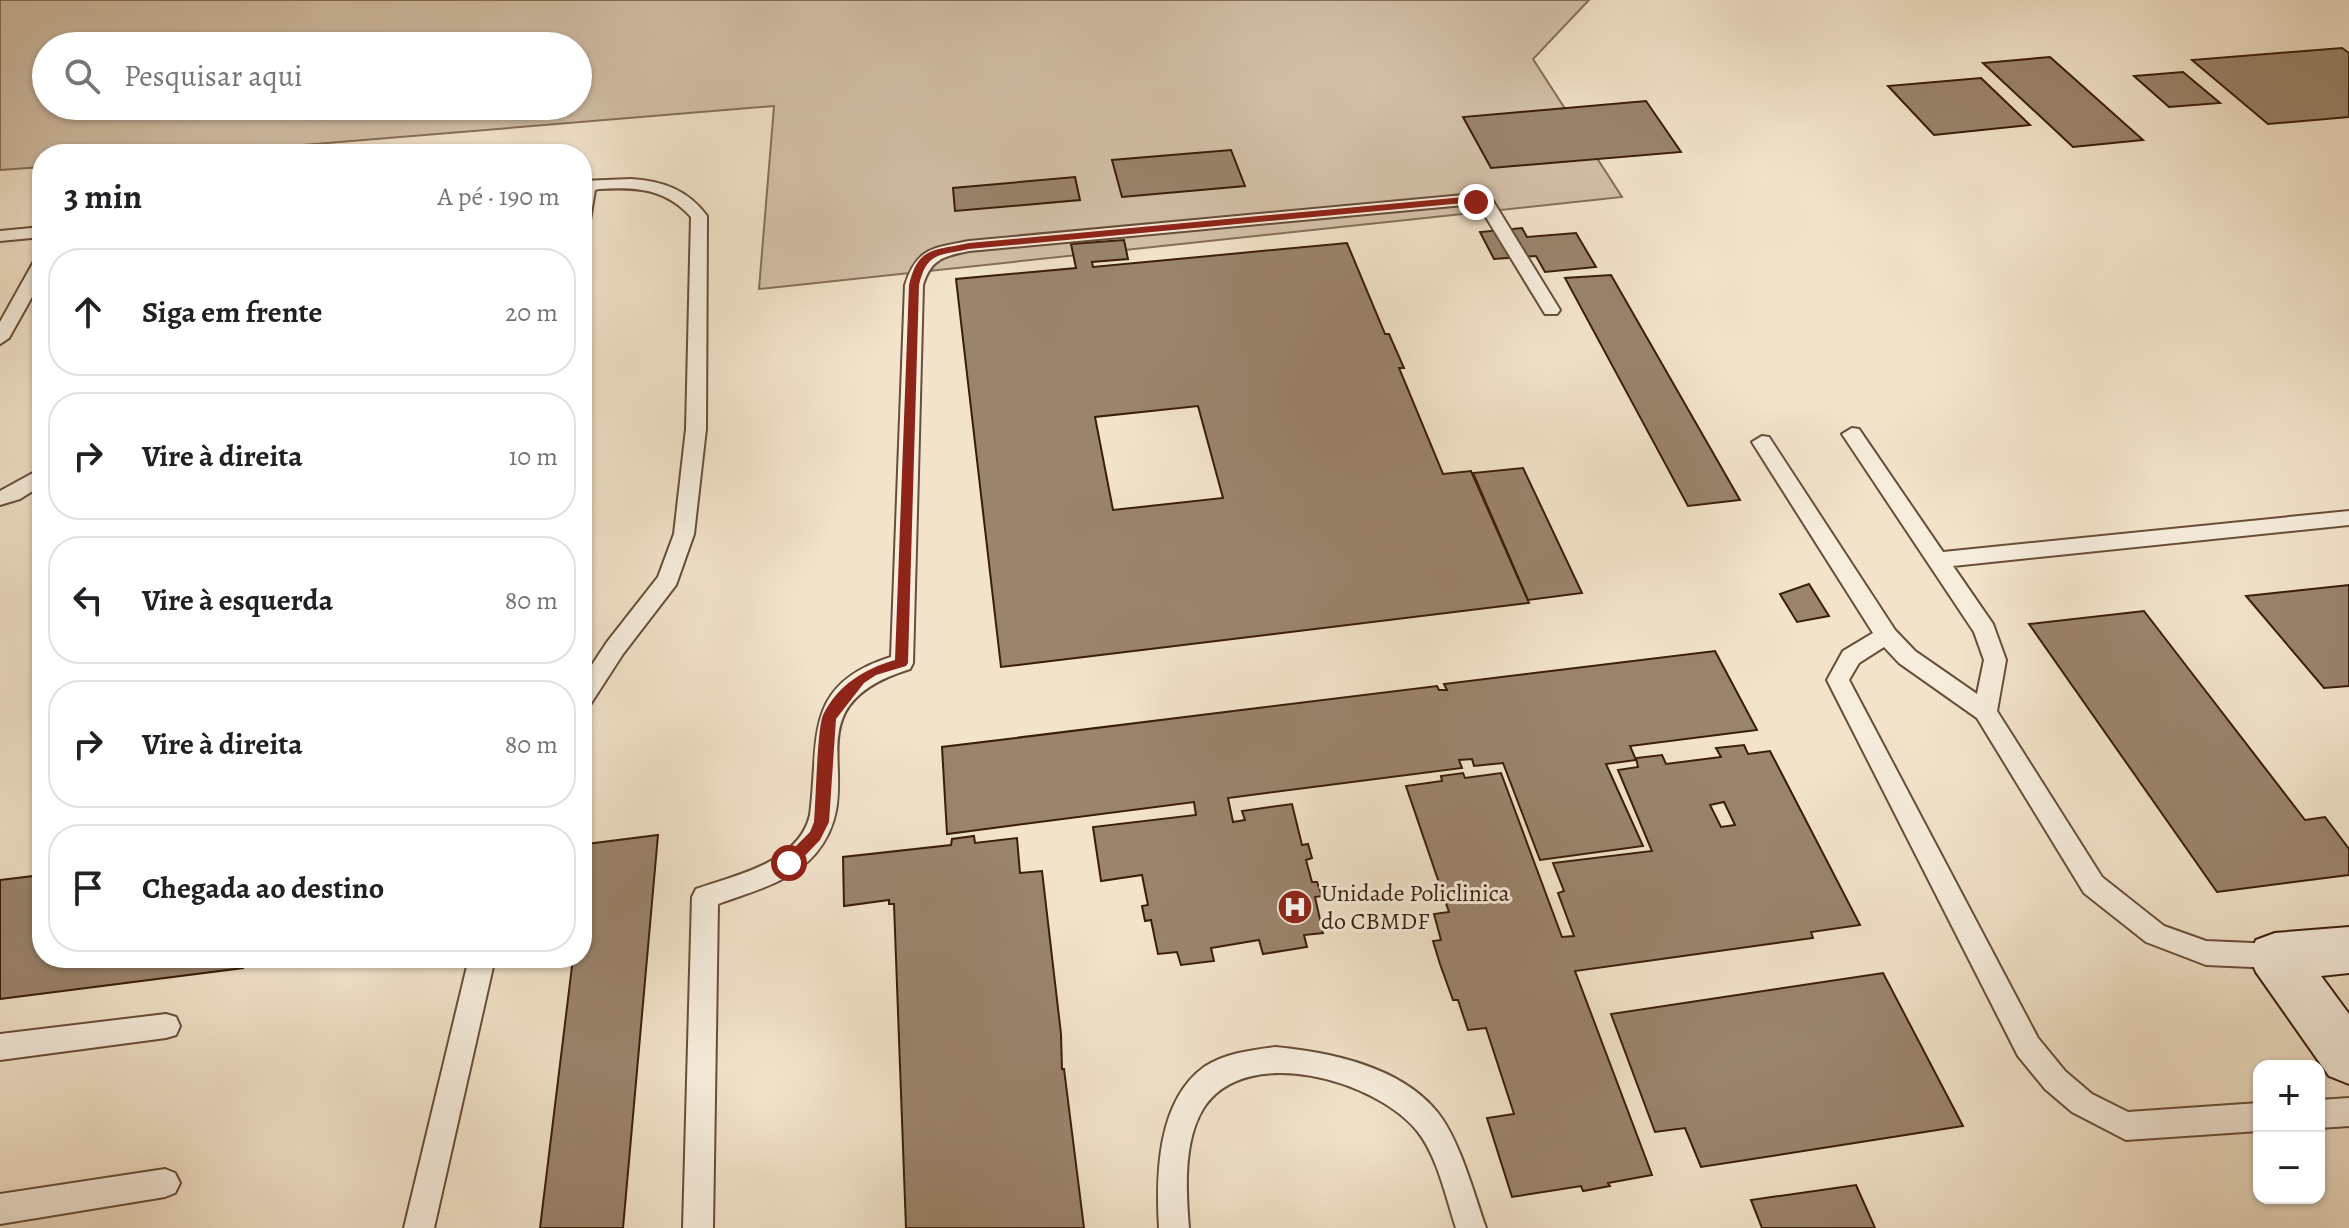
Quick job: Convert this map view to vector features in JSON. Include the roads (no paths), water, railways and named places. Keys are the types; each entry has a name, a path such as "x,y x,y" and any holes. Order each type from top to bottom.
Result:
{"street":[{"path":"2275,956 2349,950"},
{"path":"2275,956 2349,1058"}],"lane":[{"path":"592,185 627,182 658,187 688,200 699,216 696,429 684,534 668,580 615,648 592,684"},
{"path":"698,1228 705,897 777,871 802,852 822,822 829,718 859,680 871,672 902,663 914,285 919,264 932,254 969,246 1464,200 1487,205 1551,310"},
{"path":"0,236 32,233"},
{"path":"0,338 32,281"},
{"path":"1852,434 1985,630 1995,660 1985,712"},
{"path":"1762,442 1887,636 1907,657 1985,712 2093,885 2155,934 2206,953 2275,956"},
{"path":"0,498 32,482"},
{"path":"1937,560 2349,518"},
{"path":"1887,636 1859,650 1844,662 1838,680 2028,1047 2055,1080 2082,1103 2126,1126 2253,1117"},
{"path":"419,1228 480,968"},
{"path":"0,1047 166,1026"},
{"path":"1174,1228 1170,1181 1194,1098 1210,1080 1230,1068 1271,1060 1316,1063 1393,1091 1429,1123 1471,1228"},
{"path":"2325,1114 2349,1112"},
{"path":"0,1209 165,1183"}],"place":[{"name":"Unidade Policlinica do CBMDF","path":"1295,907"}]}
